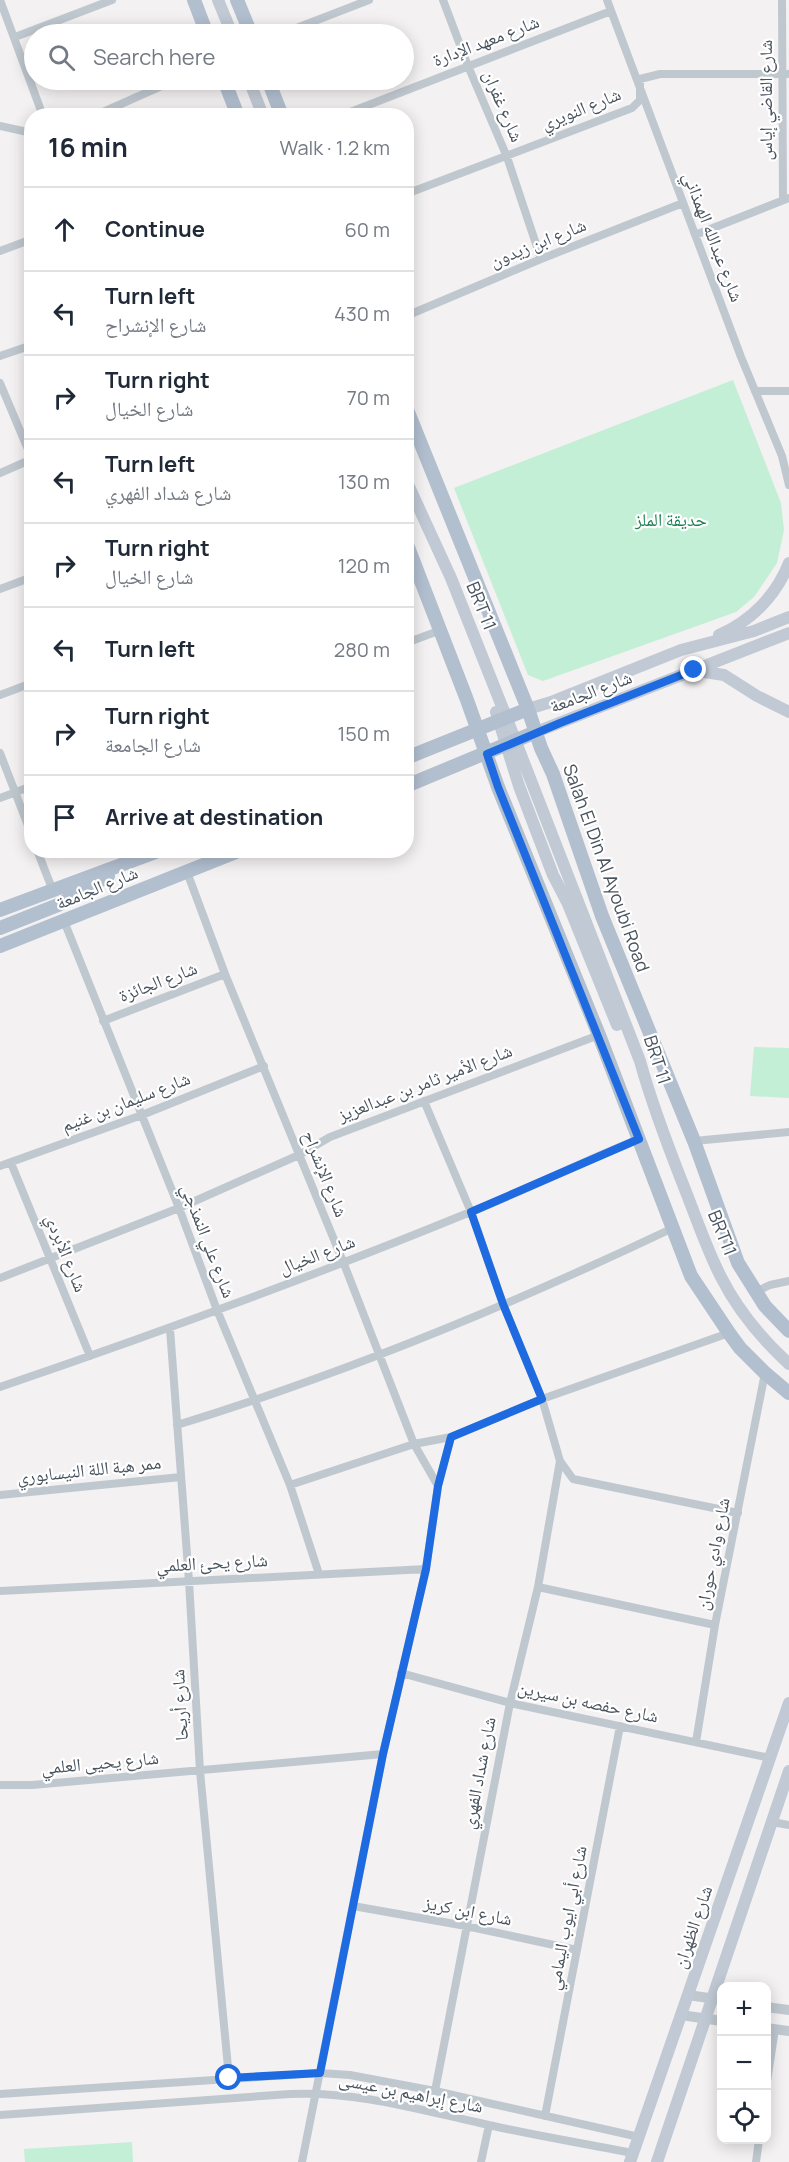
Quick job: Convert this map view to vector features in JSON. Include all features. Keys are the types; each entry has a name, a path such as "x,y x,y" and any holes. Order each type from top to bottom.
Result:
{"main road":[{"path":"194,0 203,24"},
{"path":"218,0 228,24"},
{"path":"237,0 247,24"},
{"path":"228,90 235,108"},
{"path":"253,90 260,108"},
{"path":"272,90 279,108"},
{"name":"Salah El Din Al Ayoubi Road","path":"414,427 553,774 602,916 694,1141 738,1263 754,1292 789,1331"},
{"name":"BRT 11","path":"414,499 503,720 553,875 568,904 633,1065 651,1100"},
{"path":"414,562 498,787 599,1035 691,1276 729,1333 765,1373 789,1393"},
{"path":"693,646 731,630 757,611 778,585 789,563"},
{"name":"شارع الجامعة","path":"528,710 693,646 754,631 789,617"},
{"name":"شارع الجامعة","path":"414,783 536,732 789,633"},
{"path":"694,670 724,675 789,712"},
{"path":"414,755 528,710"},
{"name":"شارع الجامعة","path":"0,910 140,858"},
{"name":"شارع الجامعة","path":"0,946 221,858"},
{"path":"0,928 71,898 97,883 121,865"},
{"name":"BRT11","path":"651,1100 721,1277 738,1305 789,1364"},
{"name":"شارع الظهران","path":"632,2157 789,1703"},
{"path":"722,1982 771,1822 789,1771"},
{"path":"657,2162 706,2019 717,2000"}],"street":[{"path":"0,0 24,63"},
{"path":"51,24 112,0"},
{"path":"306,24 369,0"},
{"name":"شارع غفران","path":"443,0 507,157 540,259"},
{"name":"شارع عبدالله الهمذاني","path":"607,0 695,235 782,456 789,485"},
{"name":"شارع القاضي إياس","path":"782,0 786,74 786,199"},
{"name":"شارع معهد الإدارة","path":"414,87 611,11"},
{"path":"15,38 24,34"},
{"name":"شارع النويري","path":"414,192 632,108 640,100 640,79 660,74 786,74"},
{"path":"34,90 40,108"},
{"path":"112,108 153,90"},
{"name":"شارع معهد الإدارة","path":"360,108 407,90"},
{"path":"0,126 24,131"},
{"path":"695,235 786,199"},
{"name":"شارع ابن زيدون","path":"414,313 540,259 683,203"},
{"path":"0,251 24,242"},
{"path":"0,356 24,348"},
{"path":"0,383 24,440"},
{"path":"755,391 789,391"},
{"path":"0,473 24,462"},
{"path":"0,589 24,580"},
{"path":"414,640 441,630"},
{"path":"0,696 24,686"},
{"path":"0,753 24,816"},
{"path":"0,798 24,789"},
{"path":"40,858 53,891"},
{"name":"شارع الإنشراح","path":"187,872 225,974 344,1264 414,1444 438,1486"},
{"name":"شارع علي النمذجي","path":"64,921 217,1310 290,1485 319,1574"},
{"name":"شارع الجائزة","path":"103,1021 225,974"},
{"name":"شارع الأمير ثامر بن عبدالعزيز","path":"0,1278 178,1208 299,1155 330,1137 599,1035"},
{"name":"شارع سليمان بن غنيم","path":"0,1166 141,1115 264,1066"},
{"name":"شارع شداد الفهري","path":"424,1101 471,1212 503,1304 542,1399 560,1461 573,1479 738,1513"},
{"path":"694,1141 789,1132"},
{"name":"شارع الخيال","path":"0,1387 170,1329 344,1264 639,1139"},
{"name":"شارع الأبردي","path":"11,1163 90,1356"},
{"path":"177,1425 254,1401 380,1354 503,1304 674,1228"},
{"path":"754,1292 770,1285 789,1281"},
{"name":"شارع أريحا","path":"170,1329 189,1581 200,1771 229,2078"},
{"path":"290,1485 414,1444 451,1437 542,1399 729,1333"},
{"name":"شارع وادي حوران","path":"696,1742 715,1625 765,1373"},
{"path":"302,2162 383,1754 426,1569 438,1486 451,1437"},
{"name":"شارع شداد الفهري","path":"435,2091 465,1926 510,1703 538,1587 560,1461"},
{"name":"ممر هبة اللة النيسابوري","path":"0,1495 181,1477"},
{"name":"شارع يحئ العلمي","path":"0,1592 426,1569"},
{"path":"538,1587 715,1625"},
{"name":"شارع حفصه بن سيرين","path":"401,1673 510,1703 770,1758"},
{"name":"شارع أبي ايوب اليمامي","path":"546,2116 620,1726"},
{"name":"شارع يحيى العلمي","path":"0,1785 32,1785 383,1754"},
{"path":"771,1822 789,1825"},
{"name":"شارع ابن كريز","path":"353,1906 465,1926 577,1950"},
{"path":"688,1995 717,2000"},
{"path":"771,2008 789,2010"},
{"path":"681,2016 717,2020"},
{"path":"771,2028 789,2031"},
{"path":"0,2094 320,2073 350,2075 435,2091 639,2137"},
{"name":"شارع إبراهيم بن عيسى","path":"0,2115 317,2093 363,2098 632,2157"},
{"path":"481,2162 489,2126"},
{"path":"756,2162 758,2144"}],"green space":[{"name":"حديقة الملز","path":"733,380 781,503 784,530 777,563 754,597 736,612 543,681 528,675 454,488"},
{"path":"754,1047 789,1048 789,1098 750,1096"},
{"path":"132,2142 133,2162 25,2162 24,2149"}],"route":[{"path":"229,2078 320,2073 383,1754 426,1569 438,1486 451,1437 542,1399 503,1304 471,1212 639,1139 498,787 487,754 694,670"}]}
